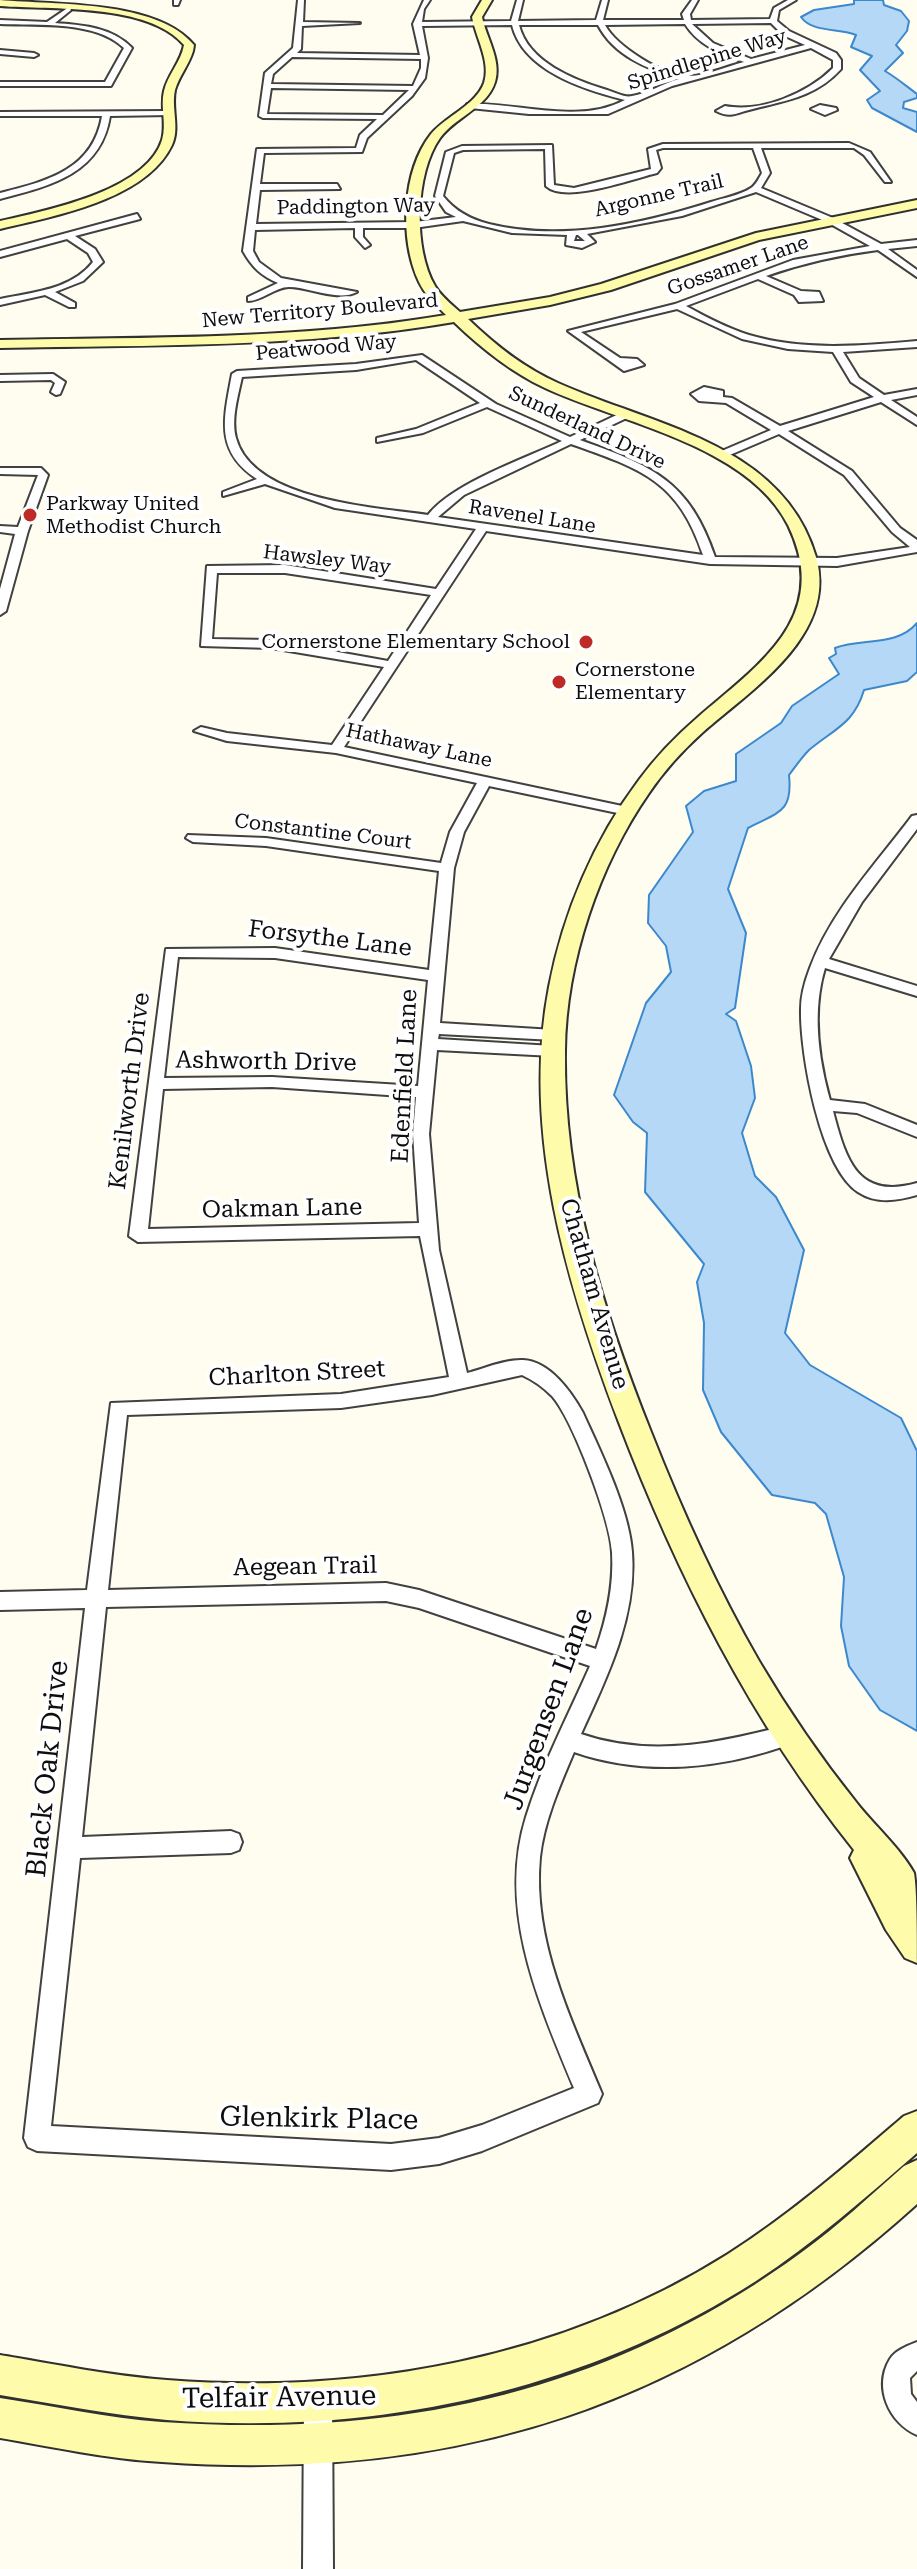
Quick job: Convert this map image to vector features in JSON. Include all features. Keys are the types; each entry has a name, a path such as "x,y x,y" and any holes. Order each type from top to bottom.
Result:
{"street":[{"path":"301,0 298,44 292,55 272,69 266,86 263,116 383,117"},
{"path":"352,292 287,283 269,276 252,262 248,251 260,151 359,150 363,137 414,88 425,69 417,22 427,0"},
{"path":"477,22 478,13 487,0"},
{"path":"520,0 514,22 527,49 573,80 594,90 631,99"},
{"path":"605,0 599,21 608,37 627,53 687,79"},
{"path":"695,0 687,9 687,20 693,32 705,42 749,61"},
{"path":"772,19 776,9 790,0"},
{"path":"0,3 147,18 183,34 189,42 189,51 171,85 167,145 141,174 92,198 0,225"},
{"path":"47,25 69,9"},
{"path":"417,22 772,19"},
{"path":"738,110 790,98 817,87 837,69 833,55 780,29 772,19"},
{"path":"0,22 101,32 124,42 128,53 108,84 0,84"},
{"name":"Chatham Avenue","path":"477,22 491,79 482,95 447,123 427,149 414,190 414,225 429,289 460,313 488,347 509,363 557,388 713,451 760,482 794,520 810,562 807,607 790,641 755,679 696,728 657,771 627,811 581,914 563,974 553,1043 554,1113 560,1174 575,1245 621,1395 692,1565 788,1735 846,1815 917,1902"},
{"path":"299,24 356,23"},
{"name":"Spindlepine Way","path":"470,106 529,112 608,112 631,99 687,79 813,45"},
{"path":"0,52 34,55"},
{"path":"292,55 423,57"},
{"path":"563,75 551,80 573,80"},
{"path":"15,93 22,85"},
{"path":"266,86 414,88"},
{"path":"790,98 818,108"},
{"path":"0,108 7,100"},
{"path":"0,114 168,113"},
{"path":"0,196 57,177 87,159 101,141 106,115"},
{"name":"Argonne Trail","path":"462,219 517,231 576,232 627,226 756,189 766,173 756,146"},
{"path":"462,219 445,207 439,196 450,152 455,150 549,147 550,186 566,192 654,171 657,168 652,149 657,147 862,147 888,180"},
{"path":"255,187 337,187"},
{"path":"756,189 828,215 917,274"},
{"name":"New Territory Boulevard","path":"828,215 917,195"},
{"name":"New Territory Boulevard","path":"0,335 268,338 406,326 551,294 741,230 917,204"},
{"path":"0,254 137,217"},
{"name":"Paddington Way","path":"251,227 414,225 462,219"},
{"path":"359,226 359,237 365,245"},
{"path":"0,302 84,277 98,262 92,251 70,237"},
{"name":"Gossamer Lane","path":"619,362 573,331 678,306 819,257 917,243"},
{"path":"758,276 800,294"},
{"path":"251,299 287,283"},
{"path":"45,291 72,305"},
{"path":"678,306 742,336 766,343 837,350 917,344"},
{"name":"New Territory Boulevard","path":"0,344 89,338"},
{"path":"837,350 855,380 917,422"},
{"name":"Peatwood Way","path":"237,374 356,367 418,357"},
{"name":"Sunderland Drive","path":"418,357 444,378 489,403 536,427 635,467 668,486 692,513 710,560"},
{"name":"Ravenel Lane","path":"237,374 231,439 240,457 266,480 293,493 335,505 710,560 864,560 917,548"},
{"path":"0,378 53,377 60,382 56,392"},
{"path":"713,451 880,399 917,392"},
{"path":"718,397 779,429 848,473 896,530 917,548"},
{"path":"381,440 419,431 489,403"},
{"path":"430,520 440,507 460,493 627,414"},
{"path":"713,451 779,429"},
{"path":"0,471 31,469 41,471 43,475 22,531 0,611"},
{"path":"227,494 266,480"},
{"path":"336,749 482,528"},
{"path":"0,529 22,531"},
{"path":"0,558 15,556"},
{"name":"Hawsley Way","path":"391,665 271,644 205,643 211,569 285,569 439,593"},
{"name":"Hathaway Lane","path":"201,731 227,737 336,749 627,811"},
{"name":"Edenfield Lane","path":"459,1381 428,1229 421,1134 447,868 457,832 485,780"},
{"path":"917,819 845,916 811,988 808,1017 813,1070 851,1176 869,1191 890,1196 917,1189"},
{"name":"Constantine Court","path":"193,838 289,845 447,868"},
{"name":"Forsythe Lane","path":"171,952 275,953 435,976"},
{"name":"Kenilworth Drive","path":"138,1236 171,952"},
{"path":"822,962 917,991"},
{"path":"429,1036 553,1043"},
{"name":"Ashworth Drive","path":"155,1084 272,1082 424,1092"},
{"path":"823,1105 859,1108 917,1131"},
{"name":"Oakman Lane","path":"138,1236 428,1229"},
{"name":"Charlton Street","path":"118,1408 341,1401 389,1396 523,1367"},
{"name":"Jurgensen Lane","path":"523,1367 549,1379 563,1395 585,1440 617,1524 623,1554 622,1587 614,1626 541,1810 530,1853 527,1892 542,1978 589,2094"},
{"name":"Black Oak Drive","path":"37,2138 118,1408"},
{"name":"Aegean Trail","path":"0,1601 386,1592 419,1599 601,1660"},
{"path":"569,1740 593,1751 623,1757 674,1759 733,1751 788,1735"},
{"name":"Chatham Avenue","path":"846,1815 898,1918 917,1946"},
{"path":"69,1848 231,1842"},
{"name":"Glenkirk Place","path":"37,2138 391,2157 439,2151 482,2138 589,2094"},
{"name":"Telfair Avenue","path":"0,2375 166,2400 318,2403 463,2385 548,2360 612,2336 684,2302 742,2267 816,2215 917,2129"},
{"name":"Telfair Avenue","path":"0,2418 160,2442 319,2447 471,2427 552,2404 640,2369 701,2339 833,2252 917,2179"},
{"path":"917,2356 904,2361 897,2371 895,2384 904,2411 917,2421"},
{"path":"318,2403 318,2569"}],"water":[{"path":"854,0 883,0 884,5 901,11 909,21 907,31 896,45 903,53 885,71 917,94 917,98 904,102 903,108 917,112 917,132 872,108 867,100 880,91 860,70 872,56 851,47 856,35 812,26 801,17 814,10 854,4"},
{"path":"917,623 917,672 907,681 864,690 849,718 809,750 789,775 788,797 781,810 748,828 728,889 746,933 735,1008 726,1014 736,1021 751,1066 755,1098 742,1133 755,1176 776,1197 804,1250 785,1333 810,1365 901,1418 917,1451 917,1731 880,1710 849,1666 841,1626 844,1577 826,1514 815,1503 772,1495 721,1432 703,1390 704,1323 697,1282 704,1264 645,1192 647,1133 633,1122 614,1095 646,1003 671,972 666,946 648,923 649,895 693,832 686,806 704,791 736,781 736,754 781,723 792,706 839,674 829,658 836,654 835,648 900,636"}],"place":[{"name":"Parkway United Methodist Church","path":"30,515"},
{"name":"Cornerstone Elementary School","path":"586,642"},
{"name":"Cornerstone Elementary","path":"559,682"}]}
